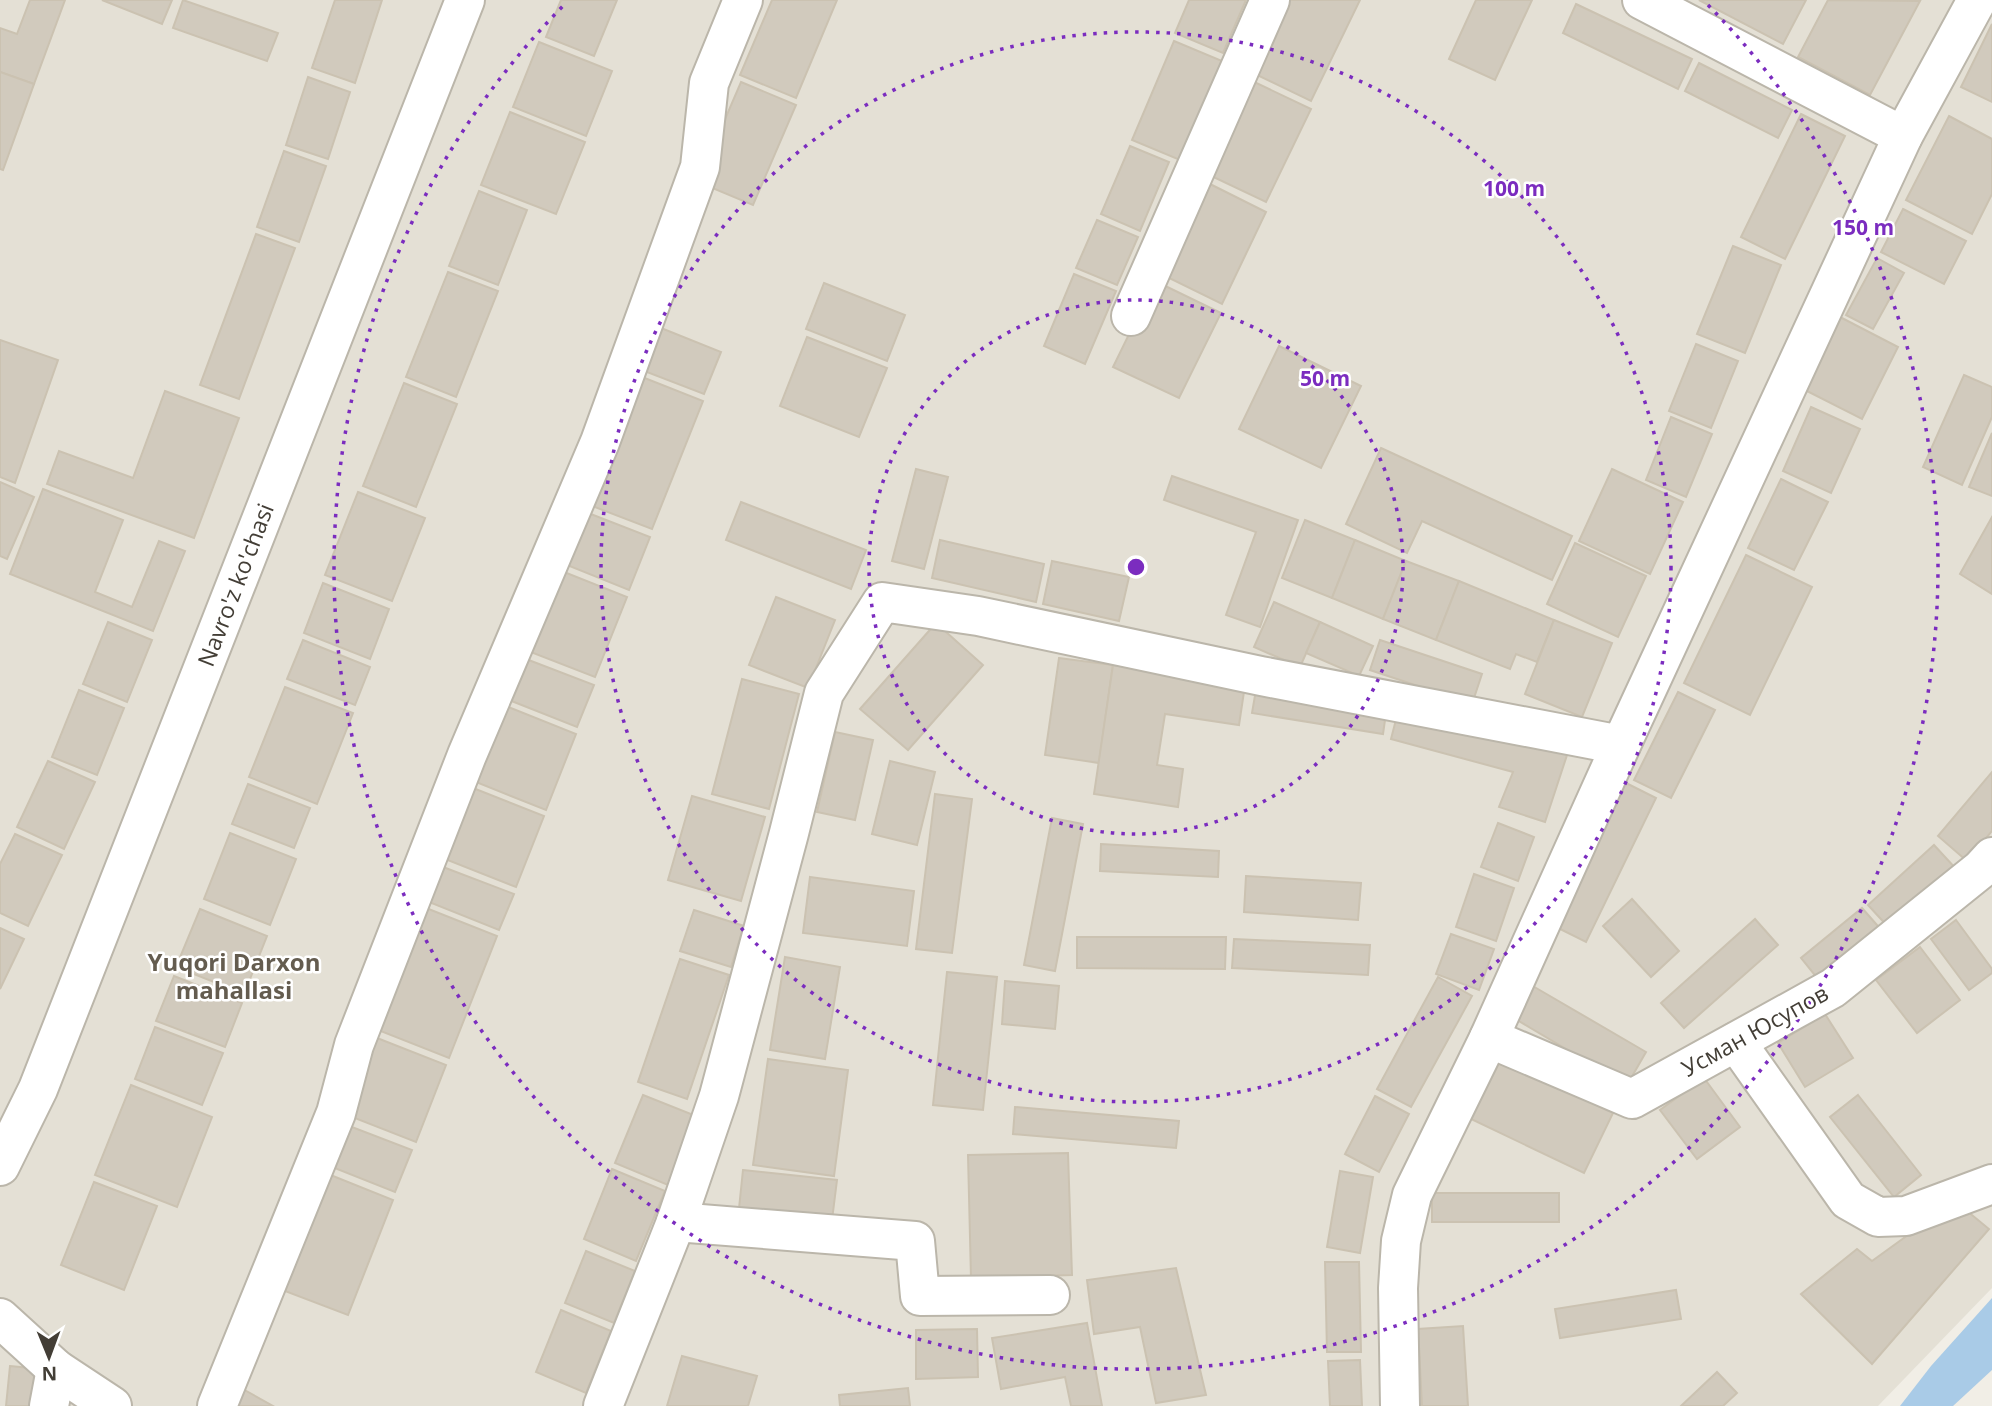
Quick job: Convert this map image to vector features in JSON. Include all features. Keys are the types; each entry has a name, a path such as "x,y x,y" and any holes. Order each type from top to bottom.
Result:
{"street":[{"name":"Navro'z ko'chasi","path":"0,1167 38,1089 465,0"},
{"path":"217,1406 336,1112 354,1045 467,755 600,442 700,167 709,83 743,0"},
{"path":"1130,316 1270,0"},
{"path":"1643,0 1903,136"},
{"path":"1400,1406 1398,1288 1401,1241 1412,1195 1489,1038 1621,745 1903,136 1976,0"},
{"path":"603,1406 676,1222 722,1083 824,693 882,602 978,616 1261,676 1621,745"},
{"name":"Усман Юсупов","path":"1489,1038 1632,1099 1833,988 1982,869 1992,857"},
{"path":"1736,1042 1848,1200 1878,1217 1906,1216 1992,1184"},
{"path":"676,1222 915,1241 920,1296 1050,1295"},
{"path":"0,1318 56,1369 112,1406"},
{"path":"49,1406 56,1369"}],"shaded area":[{"name":"Yuqori Darxon mahallasi","path":"0,0 1992,0 1992,1288 1878,1406 0,1406"}],"water":[{"path":"1992,1298 1992,1370 1953,1406 1900,1406 1931,1366"}],"building":[{"path":"30,0 65,0 34,84 0,72 0,28 17,34"},
{"path":"102,0 172,0 162,24"},
{"path":"183,0 278,33 267,61 173,28"},
{"path":"335,0 382,0 355,83 312,68"},
{"path":"561,0 617,0 594,56 546,37"},
{"path":"772,0 837,0 796,98 740,75"},
{"path":"1189,0 1246,0 1223,53 1175,33"},
{"path":"1288,0 1360,0 1311,101 1253,73"},
{"path":"1476,0 1532,0 1495,80 1449,59"},
{"path":"1699,0 1806,0 1783,44"},
{"path":"1828,0 1920,1 1870,95 1798,57"},
{"path":"1576,4 1692,59 1678,89 1563,33"},
{"path":"1992,24 1992,102 1961,87"},
{"path":"1174,41 1222,61 1180,160 1132,140"},
{"path":"539,42 612,71 586,136 513,107"},
{"path":"1699,63 1792,110 1778,138 1685,91"},
{"path":"0,72 34,84 3,170 0,169"},
{"path":"308,77 350,92 328,159 286,145"},
{"path":"1250,80 1311,109 1266,202 1205,173"},
{"path":"741,82 796,105 753,205 698,182"},
{"path":"510,112 585,142 556,214 481,185"},
{"path":"1801,114 1845,136 1785,259 1741,237"},
{"path":"1949,116 1992,139 1992,194 1972,234 1906,200"},
{"path":"1130,146 1169,162 1140,231 1101,214"},
{"path":"284,151 326,166 299,242 257,227"},
{"path":"1204,181 1266,212 1222,304 1159,273"},
{"path":"479,191 527,210 498,285 449,266"},
{"path":"1903,209 1966,241 1944,284 1881,252"},
{"path":"1097,220 1138,237 1117,285 1076,268"},
{"path":"256,234 295,248 239,399 200,385"},
{"path":"1733,246 1781,265 1745,353 1697,334"},
{"path":"1877,258 1904,273 1873,329 1846,315"},
{"path":"448,272 498,291 456,397 406,377"},
{"path":"1074,274 1116,291 1085,364 1044,346"},
{"path":"1155,281 1221,313 1179,398 1113,367"},
{"path":"824,283 905,315 887,361 806,329"},
{"path":"1840,317 1898,347 1862,419 1803,389"},
{"path":"656,326 721,352 704,394 639,369"},
{"path":"807,337 887,368 859,437 780,406"},
{"path":"0,340 58,360 15,483 0,477"},
{"path":"1696,344 1738,361 1711,428 1669,411"},
{"path":"1279,346 1361,386 1321,468 1239,429"},
{"path":"637,375 703,401 652,529 587,504"},
{"path":"1964,375 1992,387 1992,417 1962,485 1923,467"},
{"path":"404,383 457,404 416,507 363,486"},
{"path":"165,391 239,418 194,538 47,484 59,451 133,478"},
{"path":"1811,407 1860,429 1831,493 1783,471"},
{"path":"1671,417 1712,434 1686,497 1646,480"},
{"path":"1992,433 1992,496 1969,487"},
{"path":"1381,448 1572,536 1552,580 1422,521 1407,553 1346,524"},
{"path":"916,469 948,477 924,569 892,561"},
{"path":"1612,469 1683,502 1650,574 1579,541"},
{"path":"1172,476 1298,520 1260,627 1226,615 1256,532 1164,500"},
{"path":"1781,479 1828,502 1794,570 1748,548"},
{"path":"0,482 34,497 7,559 0,556"},
{"path":"43,489 123,520 95,592 132,607 159,541 185,551 153,631 10,574"},
{"path":"358,492 425,518 392,601 325,575"},
{"path":"741,502 866,550 851,589 726,540"},
{"path":"583,511 650,537 629,590 562,563"},
{"path":"1992,517 1992,594 1960,574"},
{"path":"1305,520 1355,540 1332,598 1282,578"},
{"path":"940,540 1044,564 1036,602 932,578"},
{"path":"1355,540 1406,561 1383,619 1332,598"},
{"path":"1575,543 1646,576 1618,637 1547,604"},
{"path":"1746,555 1812,587 1750,715 1684,683"},
{"path":"1052,561 1129,577 1119,621 1043,604"},
{"path":"1406,561 1459,581 1436,640 1383,619"},
{"path":"559,570 627,597 595,677 528,651"},
{"path":"1459,581 1554,620 1537,662 1516,654 1510,669 1436,640"},
{"path":"323,583 389,609 370,659 304,633"},
{"path":"776,597 835,620 808,688 749,665"},
{"path":"1274,602 1320,622 1300,667 1254,647"},
{"path":"1554,620 1612,643 1582,717 1525,694"},
{"path":"108,622 152,640 127,702 83,684"},
{"path":"1320,622 1373,646 1359,676 1306,653"},
{"path":"936,623 983,665 908,750 860,709"},
{"path":"303,640 370,667 355,705 287,679"},
{"path":"1380,640 1482,674 1472,704 1370,670"},
{"path":"1059,658 1113,665 1099,763 1045,755"},
{"path":"526,659 594,685 577,727 509,700"},
{"path":"1113,665 1245,685 1239,725 1165,714 1157,765 1183,769 1178,807 1094,794"},
{"path":"742,679 799,694 769,809 712,794"},
{"path":"1257,684 1387,706 1383,734 1252,713"},
{"path":"285,687 353,713 317,804 249,777"},
{"path":"79,690 124,708 97,775 52,757"},
{"path":"1678,692 1715,710 1671,798 1634,780"},
{"path":"1400,704 1569,749 1545,822 1499,807 1513,772 1391,739"},
{"path":"506,706 576,734 546,810 476,782"},
{"path":"835,732 873,740 855,820 817,812"},
{"path":"48,761 95,782 64,849 17,827"},
{"path":"890,761 935,772 917,845 872,834"},
{"path":"1992,772 1992,831 1967,861 1938,836"},
{"path":"1624,782 1656,798 1586,942 1554,926"},
{"path":"248,784 310,808 294,848 232,824"},
{"path":"473,788 544,816 516,887 445,859"},
{"path":"935,794 972,799 952,953 916,949"},
{"path":"692,796 765,817 741,901 668,880"},
{"path":"1052,818 1083,824 1055,971 1024,965"},
{"path":"1498,823 1534,837 1518,881 1481,867"},
{"path":"230,833 296,859 270,925 204,899"},
{"path":"15,834 62,855 28,926 0,913 0,864"},
{"path":"1101,844 1219,851 1218,877 1100,871"},
{"path":"1934,845 1957,870 1891,930 1868,905"},
{"path":"443,867 514,894 499,930 429,902"},
{"path":"1474,874 1514,888 1496,941 1456,927"},
{"path":"1246,876 1361,883 1358,920 1244,912"},
{"path":"810,877 914,891 907,946 803,933"},
{"path":"1632,899 1679,951 1651,977 1603,926"},
{"path":"426,908 497,936 449,1058 378,1030"},
{"path":"1862,908 1884,933 1822,984 1801,958"},
{"path":"200,909 267,936 244,994 176,967"},
{"path":"694,910 744,926 731,967 680,951"},
{"path":"1755,919 1778,945 1684,1028 1661,1003"},
{"path":"1956,920 1992,969 1992,973 1969,990 1931,939"},
{"path":"0,928 24,939 0,989"},
{"path":"1451,934 1494,949 1479,990 1436,974"},
{"path":"1077,937 1226,937 1225,969 1077,968"},
{"path":"1234,939 1370,945 1368,975 1232,968"},
{"path":"1920,947 1960,1000 1917,1033 1876,980"},
{"path":"785,957 840,967 825,1059 770,1050"},
{"path":"680,959 729,975 687,1099 638,1082"},
{"path":"947,972 997,977 983,1110 933,1105"},
{"path":"174,976 242,1003 225,1047 156,1021"},
{"path":"1438,977 1472,996 1411,1107 1377,1089"},
{"path":"1005,981 1059,986 1055,1029 1002,1024"},
{"path":"1531,985 1646,1052 1627,1085 1512,1017"},
{"path":"1825,1014 1853,1058 1805,1087 1778,1043"},
{"path":"155,1027 223,1053 202,1105 135,1079"},
{"path":"377,1038 446,1065 416,1142 347,1115"},
{"path":"1498,1058 1613,1113 1584,1173 1469,1118"},
{"path":"768,1059 848,1070 834,1176 753,1165"},
{"path":"1704,1078 1740,1127 1697,1159 1660,1110"},
{"path":"131,1085 212,1117 177,1207 95,1175"},
{"path":"643,1095 696,1116 668,1185 615,1163"},
{"path":"1858,1095 1921,1175 1894,1197 1830,1117"},
{"path":"1375,1096 1409,1114 1379,1172 1345,1154"},
{"path":"1015,1107 1179,1121 1176,1148 1013,1134"},
{"path":"344,1124 412,1150 395,1192 327,1165"},
{"path":"1068,1153 1072,1275 971,1278 968,1155"},
{"path":"612,1169 665,1191 636,1261 584,1239"},
{"path":"743,1170 837,1180 831,1228 738,1218"},
{"path":"1340,1171 1373,1177 1360,1253 1327,1247"},
{"path":"323,1172 393,1200 348,1315 277,1288"},
{"path":"94,1182 157,1206 124,1290 61,1265"},
{"path":"1432,1193 1559,1193 1559,1222 1432,1222"},
{"path":"1955,1201 1989,1229 1872,1364 1801,1294 1857,1249 1872,1261"},
{"path":"586,1251 635,1271 614,1323 565,1303"},
{"path":"1325,1262 1359,1262 1361,1352 1327,1352"},
{"path":"1176,1268 1206,1395 1156,1403 1140,1327 1094,1334 1087,1280"},
{"path":"1676,1290 1681,1319 1560,1338 1555,1309"},
{"path":"561,1310 611,1331 586,1393 536,1372"},
{"path":"1087,1323 1102,1406 1071,1406 1065,1377 1001,1389 992,1338"},
{"path":"1463,1326 1468,1406 1422,1406 1418,1329"},
{"path":"977,1329 978,1377 916,1379 916,1330"},
{"path":"682,1356 757,1376 748,1406 667,1406"},
{"path":"1360,1360 1362,1406 1330,1406 1328,1361"},
{"path":"10,1366 40,1369 36,1406 6,1406"},
{"path":"1717,1372 1737,1393 1723,1406 1681,1406"},
{"path":"241,1388 273,1406 230,1406"},
{"path":"908,1388 910,1406 840,1406 839,1395"}],"district":[{"name":"Yuqori Darxon mahallasi","path":"234,977"}]}
